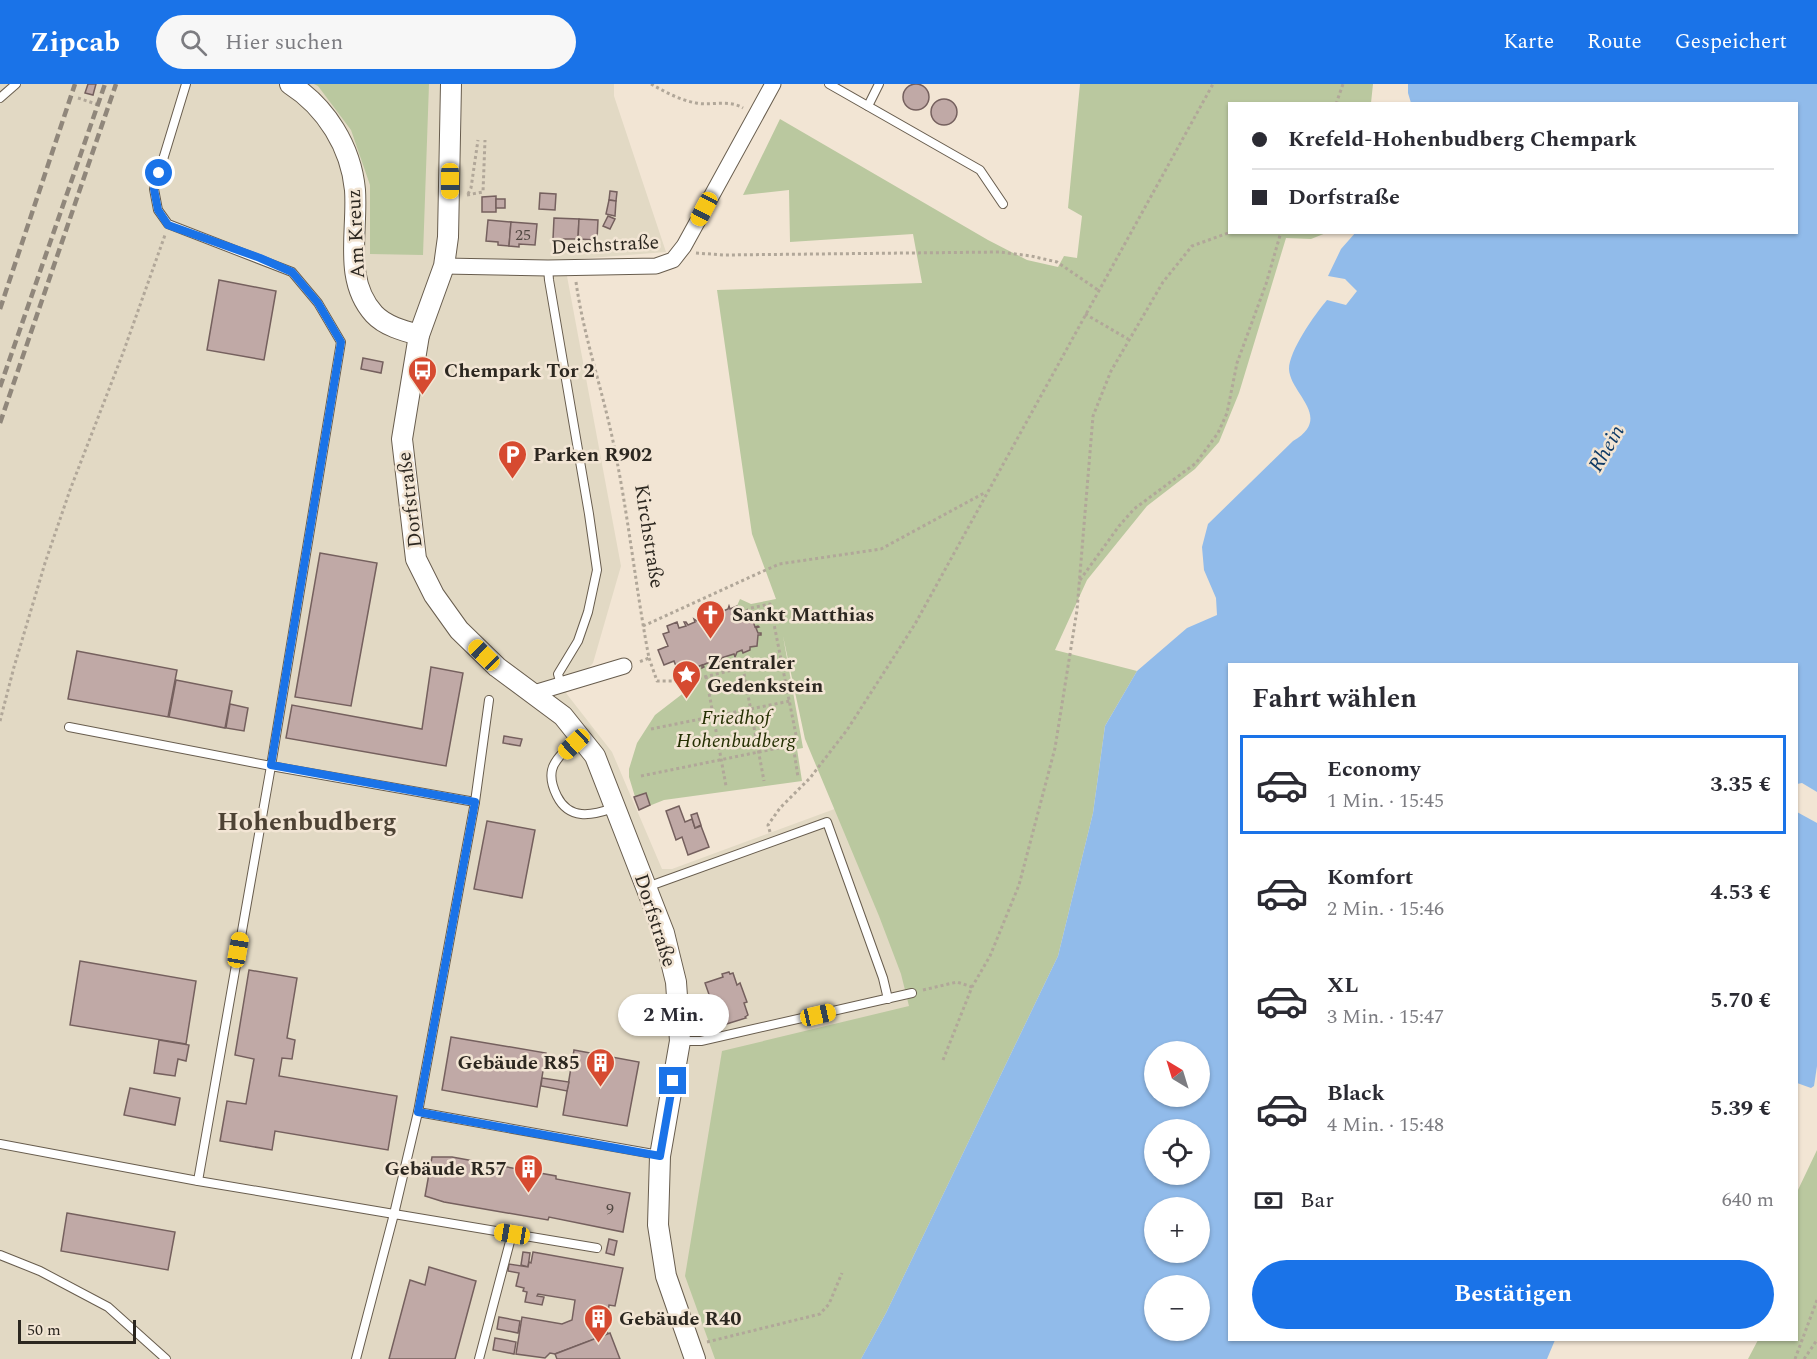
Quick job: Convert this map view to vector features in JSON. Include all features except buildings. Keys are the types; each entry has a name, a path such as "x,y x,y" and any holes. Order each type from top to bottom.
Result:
{"street":[{"name":"Am Kreuz","path":"290,84 304,93 326,116 339,137 350,165 355,190 354,271 359,292 375,315 396,328 419,335"},
{"name":"Dorfstraße","path":"451,84 459,199 448,237 444,266 419,335 402,439 416,559 434,595 459,630 497,667 563,716 595,756 664,933 676,982 680,1041 660,1156 658,1225 666,1276 693,1353"},
{"name":"Deichstraße","path":"444,266 575,268 656,266 673,260 684,246 773,84"},
{"path":"534,693 624,666"}],"lane":[{"path":"0,98 16,84"},
{"path":"186,84 154,189 158,210 168,225 292,272 318,303 341,342 271,765 198,1181"},
{"path":"829,84 980,170 1003,204"},
{"path":"868,106 879,84"},
{"path":"548,268 597,570 588,612 578,641 558,674 561,685"},
{"path":"356,1359 418,1112 475,802 489,700"},
{"path":"69,727 475,802"},
{"path":"581,738 563,753 552,767 551,780 555,792 562,806 569,811 595,815 615,807"},
{"path":"646,887 827,822 883,978 888,999"},
{"path":"680,1041 701,1041 912,993"},
{"path":"418,1112 660,1156"},
{"path":"0,1144 198,1181 597,1248"},
{"path":"479,1359 512,1234"},
{"path":"0,1255 40,1271 108,1307 166,1359"}],"path":[{"path":"651,84 671,95 696,104 735,103 755,115"},
{"path":"772,842 768,825 780,808 810,778 847,730 915,624 1213,84"},
{"path":"1337,102 1343,84"},
{"path":"87,101 89,94"},
{"path":"78,98 96,104"},
{"path":"459,199 471,188 478,140"},
{"path":"459,199 483,192 485,140"},
{"path":"0,721 45,563 168,225"},
{"path":"943,1060 972,987 990,956 1019,885 1055,748 1077,610 1093,416 1111,371 1163,282 1192,246 1228,233"},
{"path":"1079,581 1134,509 1196,463 1218,433 1227,413 1237,363 1266,284 1280,234"},
{"path":"684,246 697,254 724,255 1000,252 1057,262 1098,290"},
{"name":"Kirchstraße","path":"575,268 581,319 615,450 649,658"},
{"path":"1085,314 1128,339"},
{"path":"643,626 779,564 881,549 987,492"},
{"path":"641,776 793,745 797,740 770,604 751,608"},
{"path":"624,666 649,658 657,681 688,681 781,658"},
{"path":"743,667 764,781"},
{"path":"706,676 726,786"},
{"path":"651,729 790,701"},
{"path":"793,745 798,777"},
{"path":"912,993 957,982 972,987"},
{"path":"693,1353 820,1314 829,1304 842,1273"},
{"path":"1795,1359 1817,1300"},
{"path":"1804,1359 1817,1340"}],"shaded area":[{"path":"0,84 614,84 614,96 666,252 564,260 621,566 593,663 566,693 612,752 662,869 672,869 840,807 974,991 815,1359 0,1359"}],"green space":[{"path":"314,84 429,84 423,255 370,254 370,185 351,130 318,86"},
{"name":"Friedhof Hohenbudberg","path":"1080,84 1373,84 1371,102 1228,102 1228,234 1324,234 1311,239 1286,238 1239,393 1219,442 1195,469 1147,506 1087,580 1055,650 1137,671 1105,726 1093,813 1058,956 886,1313 861,1359 715,1359 685,1276 722,1051 909,1006 901,974 879,916 805,739 783,636 803,748 797,749 802,781 664,800 639,810 629,777 629,769 637,743 655,715 690,688 686,677 695,668 702,665 704,667 703,665 717,659 720,663 721,658 734,654 735,657 737,652 742,650 744,653 750,647 757,646 758,635 761,634 756,628 759,627 755,627 754,617 752,620 746,615 747,610 739,615 736,608 740,599 751,604 776,599 752,534 717,290 922,283 913,234 790,242 789,190 743,195 780,119 988,240 1027,260 1058,267 1064,256 1077,258 1082,216 1068,208"},
{"path":"1817,1150 1817,1359 1748,1359 1757,1341 1798,1341 1798,1190"}],"water":[{"name":"Rhein","path":"1408,84 1817,84 1817,792 1802,783 1798,784 1798,663 1228,663 1228,1341 1555,1341 1547,1359 861,1359 886,1313 1058,956 1093,813 1105,726 1137,671 1187,628 1217,615 1216,598 1204,570 1202,547 1208,524 1305,432 1310,423 1307,405 1291,378 1290,361 1304,333 1327,300 1346,305 1357,291 1345,279 1328,276 1341,249 1354,234 1798,234 1798,102 1411,102"},
{"path":"1798,813 1817,823 1817,1066 1814,1086 1811,1088 1798,1083"}],"railway":[{"path":"0,309 75,84"},
{"path":"0,387 105,84"},
{"path":"0,423 116,84"}],"place":[{"name":"Chempark Tor 2","path":"423,396"},
{"name":"Parken R902","path":"512,480"},
{"name":"Sankt Matthias","path":"711,640"},
{"name":"Zentraler Gedenkstein","path":"686,700"},
{"name":"Gebäude R85","path":"601,1088"},
{"name":"Gebäude R57","path":"528,1194"},
{"name":"Gebäude R40","path":"598,1344"}],"district":[{"name":"Hohenbudberg","path":"307,821"}],"route":[{"path":"159,173 154,189 158,210 168,225 292,272 318,303 341,342 271,765 475,802 418,1112 660,1156 673,1081"}]}
